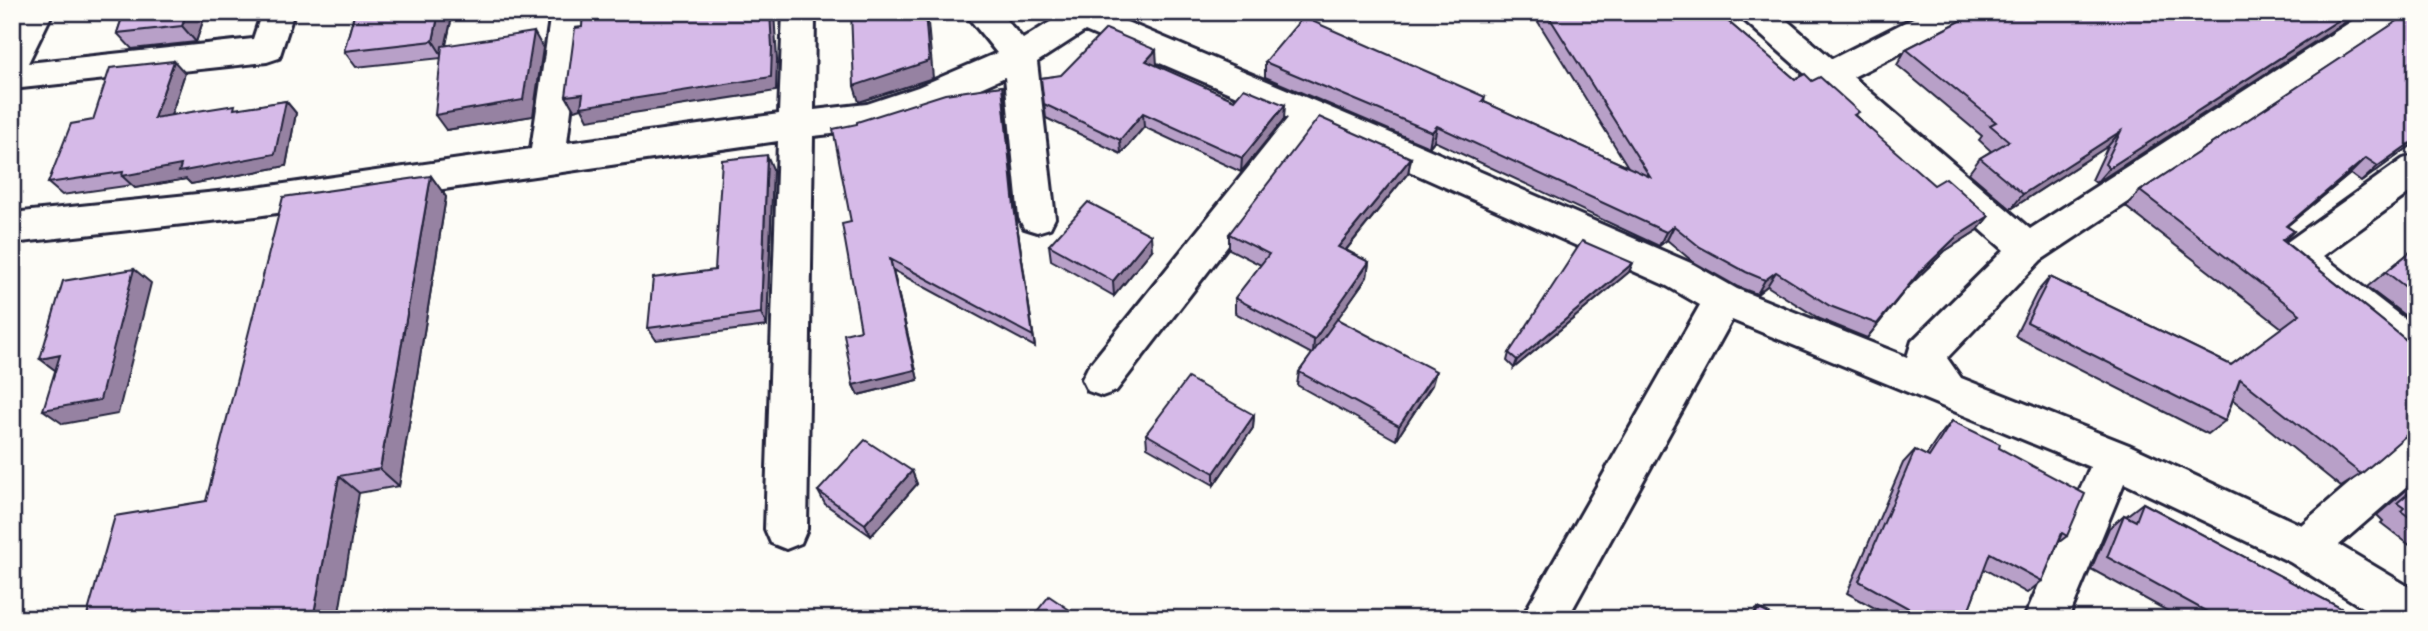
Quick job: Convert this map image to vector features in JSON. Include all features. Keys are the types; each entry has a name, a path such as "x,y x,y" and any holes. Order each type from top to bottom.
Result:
{"street":[{"path":"12,77 267,50 278,12"},
{"path":"547,162 568,12"},
{"path":"786,529 799,12"},
{"path":"980,12 1020,57 1037,218"},
{"path":"1756,12 1831,74 2028,249"},
{"path":"1831,74 1953,12"},
{"path":"1946,389 1929,368 1926,353 2028,249 2391,12"},
{"path":"12,62 44,13"},
{"path":"12,228 256,202 869,117 930,96 1020,57 1084,15 1680,275 1723,300 2115,458 2305,548 2416,616"},
{"path":"1102,379 1311,113"},
{"path":"2416,169 2296,256 2416,351"},
{"path":"1543,619 1723,300"},
{"path":"2305,548 2416,452"},
{"path":"2046,619 2115,458"}],"building":[{"path":"124,12 187,12 182,26 117,33"},
{"path":"355,12 439,12 433,41 344,51"},
{"path":"583,12 770,12 771,77 581,107 583,94 566,96 575,28 582,27"},
{"path":"851,12 925,12 929,61 854,86"},
{"path":"1546,12 1717,12 1795,79 1805,74 1812,81 1820,77 1859,112 1854,115 1934,185 1946,178 1989,216 1956,237 1918,274 1877,324 1830,306 1776,272 1765,280 1746,272 1700,247 1674,226 1666,232 1437,126 1432,132 1265,62 1303,17 1485,97 1482,101 1650,177"},
{"path":"1978,12 2351,12 2109,168 2105,164 2121,131 2023,194 1980,158 2009,141 1990,125 1996,122 1906,49"},
{"path":"2411,12 2416,12 2416,139 2378,166 2366,158 2286,226 2294,231 2282,240 2416,348 2416,427 2361,474 2240,379 2225,421 2027,322 2050,277 2231,365 2300,314 2140,191"},
{"path":"1106,29 1156,50 1146,61 1234,100 1244,88 1285,105 1242,158 1143,113 1120,140 1044,104 1041,78 1061,75"},
{"path":"534,32 523,100 435,115 442,46"},
{"path":"174,61 154,118 235,105 234,109 286,101 275,154 179,172 181,165 122,176 123,172 48,183 71,124 93,120 110,68"},
{"path":"1002,86 1014,207 1033,336 890,259 915,370 853,385 844,334 861,330 842,224 851,222 833,129 857,124 945,94"},
{"path":"1319,117 1411,158 1338,247 1369,262 1314,340 1235,298 1269,254 1229,234"},
{"path":"767,155 761,313 648,328 653,278 715,270 722,160"},
{"path":"431,176 380,469 339,476 313,619 86,619 115,516 206,501 283,197"},
{"path":"1088,202 1151,235 1113,281 1049,245"},
{"path":"1582,241 1633,263 1517,360 1509,353"},
{"path":"2416,247 2416,295 2386,272"},
{"path":"134,269 100,400 43,410 60,355 40,359 63,281"},
{"path":"1337,319 1436,371 1399,426 1299,372"},
{"path":"1188,378 1254,415 1214,473 1146,434"},
{"path":"1952,421 2000,444 1999,448 2085,494 2067,536 2062,533 2042,581 1990,553 1965,619 1928,619 1859,581 1915,450 1929,457"},
{"path":"865,440 912,471 865,524 818,491"},
{"path":"2416,487 2416,522 2401,511 2404,508 2397,503"},
{"path":"2143,503 2361,619 2220,619 2107,557 2124,515 2136,521"},
{"path":"1049,596 1083,619 1031,619"},
{"path":"1758,608 1778,619 1754,619"},
{"path":"859,613 868,619 854,619"}]}
